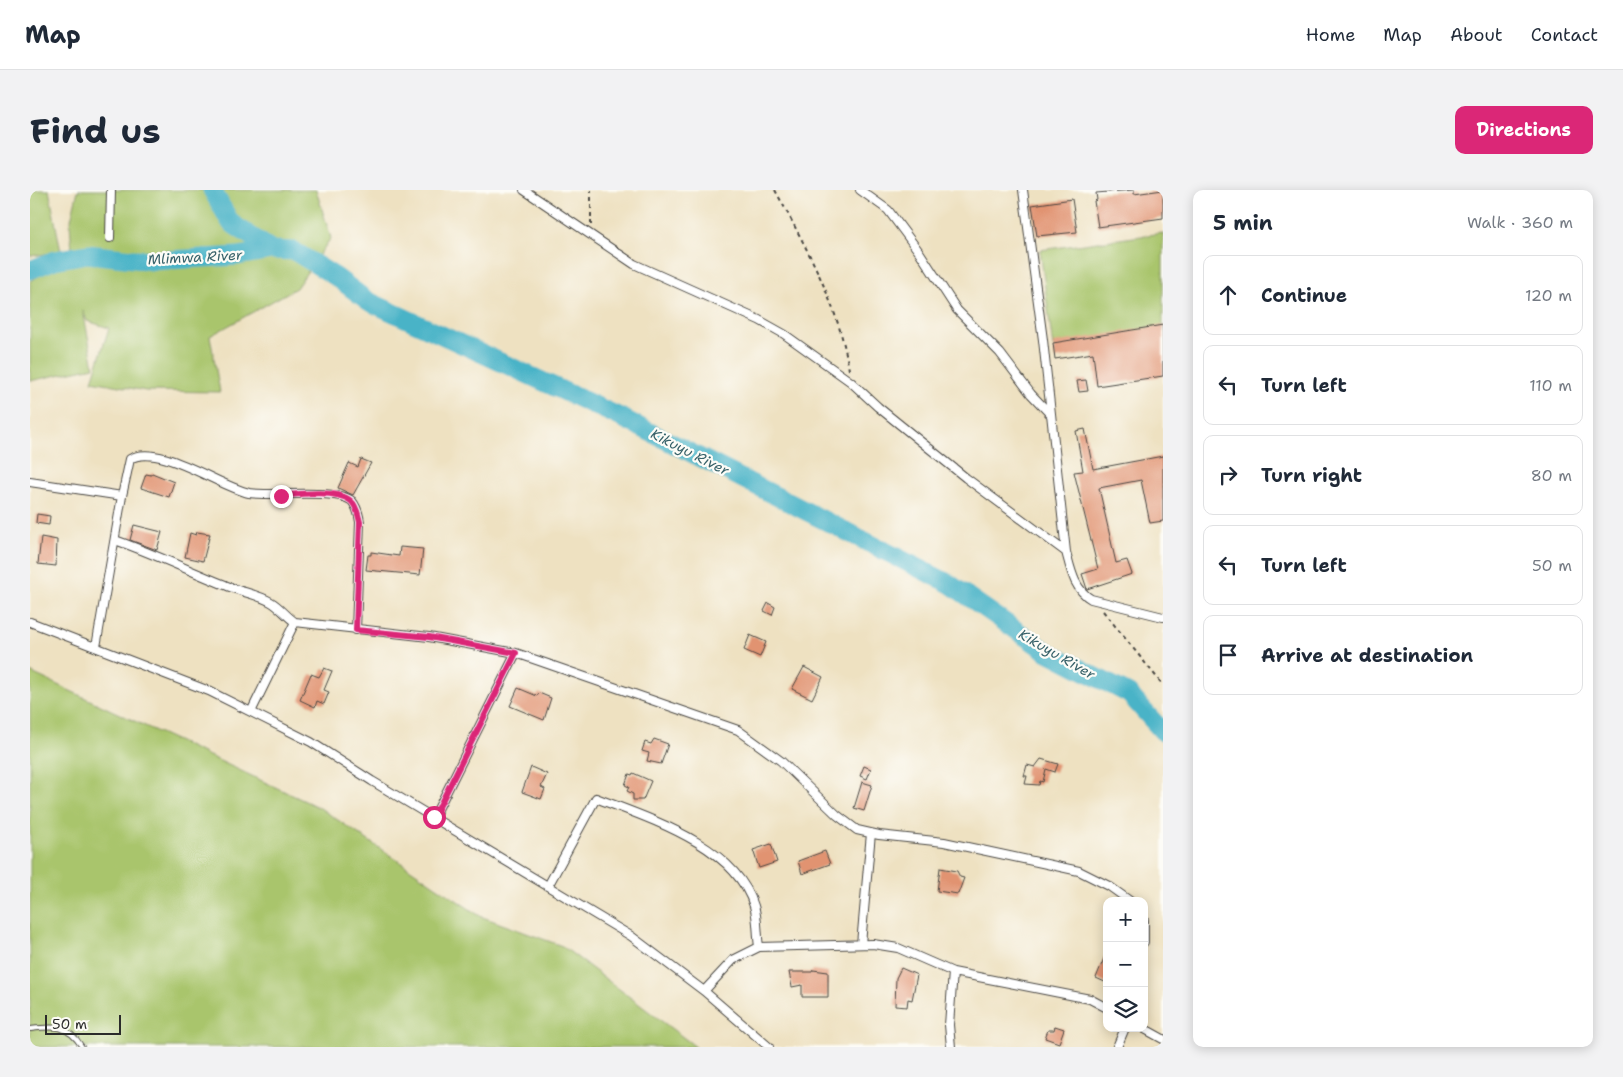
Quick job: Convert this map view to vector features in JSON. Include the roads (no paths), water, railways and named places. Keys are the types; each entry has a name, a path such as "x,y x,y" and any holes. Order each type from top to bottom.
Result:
{"street":[{"path":"110,238 111,190"},
{"path":"524,190 634,264 759,320 784,334 851,382 878,407 966,478 1066,552"},
{"path":"860,190 888,210 920,253 957,310 1000,352 1030,394 1051,415"},
{"path":"1023,190 1066,552 1075,582 1085,595 1091,598 1163,617"},
{"path":"96,647 130,459 143,453 178,464 245,492 263,495 330,494 352,502 358,510 360,522 356,630"},
{"path":"30,482 122,496"},
{"path":"115,540 156,555 227,586 260,597 274,604 282,613 295,622 429,637 516,653 738,730 781,761 837,815 857,830 944,842 1078,871 1109,886 1124,897"},
{"path":"30,622 209,691 311,742 632,936 704,991 769,1047"},
{"path":"251,712 295,622"},
{"path":"434,817 516,653"},
{"path":"548,886 596,798 653,820 694,840 725,862 747,888 755,907 759,947"},
{"path":"861,944 871,833"},
{"path":"704,991 733,960 759,947 861,944 898,948 953,972 1090,999 1103,1006"},
{"path":"951,1047 949,1025 953,972"},
{"path":"1148,1031 1163,1040"},
{"path":"1117,1047 1123,1032"}],"lane":[{"path":"30,1029 64,1028 75,1036 82,1047"}],"waterway":[{"name":"Kikuyu River","path":"212,190 231,223 272,250 294,251 336,277 368,301 622,418 950,584 1046,651 1129,694 1163,732"},
{"name":"Mlimwa River","path":"30,270 55,260 87,254 152,261 238,256 272,250"}]}
